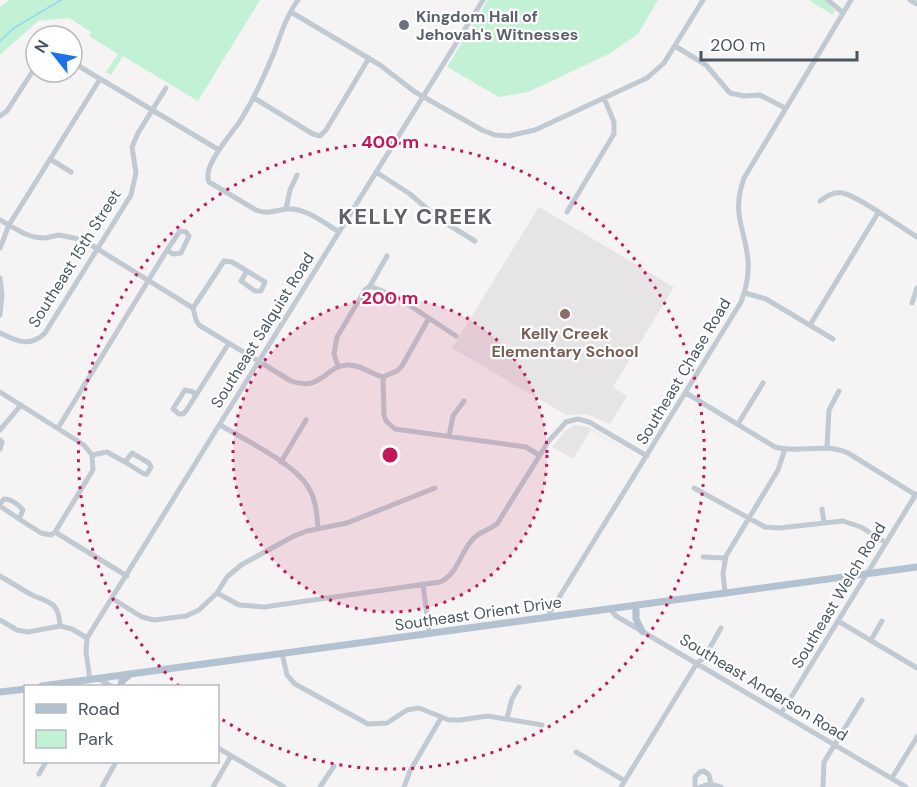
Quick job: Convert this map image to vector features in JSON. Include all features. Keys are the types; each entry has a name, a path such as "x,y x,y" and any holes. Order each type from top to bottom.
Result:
{"main road":[{"name":"Southeast Orient Drive","path":"56,685 917,567"},
{"path":"636,605 636,619 642,631"},
{"path":"121,685 122,681 129,675"},
{"path":"0,692 24,688"}],"street":[{"path":"298,0 254,98 236,128 219,150 207,177 209,182 264,213 286,209 306,212 339,232"},
{"name":"Southeast Salquist Road","path":"87,638 483,0"},
{"path":"291,12 369,58 423,96 488,133 508,136 535,130 653,73 664,63 703,0"},
{"path":"828,0 843,13"},
{"name":"Southeast Chase Road","path":"547,617 686,393 745,293 748,266 738,218 740,191 748,168 851,0"},
{"path":"910,0 917,4"},
{"path":"675,46 706,65 730,93 744,96 760,95 785,108"},
{"path":"254,98 320,136 326,130 369,58"},
{"path":"84,69 219,150"},
{"path":"0,248 9,225 100,79"},
{"path":"0,116 7,111 24,84"},
{"name":"Southeast 15th Street","path":"0,333 29,342 40,338 45,333 130,195 136,173 132,147 166,88"},
{"path":"567,212 614,134 614,122 604,98"},
{"path":"50,159 71,172"},
{"path":"376,172 410,194 439,219 475,241"},
{"path":"286,209 293,181 297,175"},
{"path":"293,181 300,184"},
{"path":"820,201 828,195 846,194 916,236"},
{"path":"810,325 878,213"},
{"path":"0,220 34,237 72,237 83,240 193,308 199,325 287,379 306,384 320,380 338,366 353,364 373,375 383,377 397,371 429,318"},
{"path":"58,428 149,280 167,250 177,234 180,231 186,232 189,236 181,253 173,254 167,250"},
{"path":"338,366 334,354 337,337 387,256"},
{"path":"193,308 224,261 232,262 247,271 265,282 261,291 255,291 241,281 247,271"},
{"path":"0,278 0,315"},
{"path":"370,286 398,297 456,336"},
{"path":"912,303 917,288"},
{"path":"745,293 766,299 833,339"},
{"path":"196,396 193,392 185,390 173,409 183,414 196,396 229,343"},
{"path":"383,377 384,415 391,425 401,431 526,447 539,455"},
{"path":"738,424 763,383"},
{"path":"827,447 829,410 839,391"},
{"path":"0,392 84,445 92,455 93,470 51,536 46,536 19,519 0,505 4,499 20,506 23,510 19,519"},
{"path":"686,393 775,447 785,449 827,447 848,453 916,497"},
{"path":"449,436 453,416 464,401"},
{"path":"0,430 21,405"},
{"path":"217,593 239,604 264,607 440,582 450,576 476,536 497,524 539,455 566,422 578,419 590,422 647,456"},
{"path":"281,462 306,420"},
{"path":"220,425 299,475 309,488 315,505 318,528"},
{"path":"0,440 2,442 0,449"},
{"path":"725,593 723,573 725,558 778,470 785,449"},
{"path":"92,455 107,452 144,474 147,474 151,467 149,463 132,453 125,462"},
{"path":"113,599 142,617 154,620 186,616 199,610 217,593 227,577 241,565 294,536 318,528 347,524 435,488"},
{"path":"694,488 761,526 772,528 824,522 849,522 886,543"},
{"name":"Southeast Welch Road","path":"782,712 916,497"},
{"path":"822,509 824,522"},
{"path":"55,532 127,576"},
{"path":"703,557 725,558"},
{"path":"0,576 54,605 60,616 60,626"},
{"path":"423,584 429,633"},
{"name":"Southeast Anderson Road","path":"610,609 616,616 906,787"},
{"path":"0,620 17,630 28,632 60,626 72,629 87,638 86,652 90,680"},
{"path":"838,621 917,668"},
{"path":"871,640 882,621"},
{"path":"621,787 721,628"},
{"path":"282,653 290,680 363,722 375,725 387,723 407,710 418,708 441,718 460,720 483,716 542,725"},
{"path":"99,679 108,685"},
{"path":"507,718 512,699 519,687"},
{"path":"823,787 823,766 862,700"},
{"path":"404,787 410,771 441,718"},
{"path":"892,778 917,737"},
{"path":"219,749 284,787"},
{"path":"576,752 625,781"},
{"path":"213,787 231,756"},
{"path":"39,774 45,763"},
{"path":"110,787 103,785 116,763"},
{"path":"320,787 334,766"},
{"path":"695,787 695,777 704,771 709,775 705,785 721,787"}],"shaded area":[{"name":"Kelly Creek Elementary School","path":"539,207 674,287 613,387 627,396 610,424 586,414 566,415 452,348"},
{"path":"575,425 588,427 636,457 591,430 573,459 552,447 565,431"}],"green space":[{"path":"9,0 260,0 198,101 123,56 111,75 106,72 118,54 89,36 91,32 84,28 84,24 78,24 69,18 24,24 24,34 0,55 0,7"},
{"path":"488,0 658,0 638,34 611,53 528,92 499,97 447,67"},
{"path":"809,0 825,0 835,11 833,15"}],"waterway":[{"name":"KELLY CREEK","path":"0,41 14,28 61,0"}],"place":[{"name":"Kingdom Hall of Jehovah's Witnesses","path":"404,25"},
{"name":"Kelly Creek Elementary School","path":"565,314"}],"district":[{"name":"KELLY CREEK","path":"416,216"}]}
